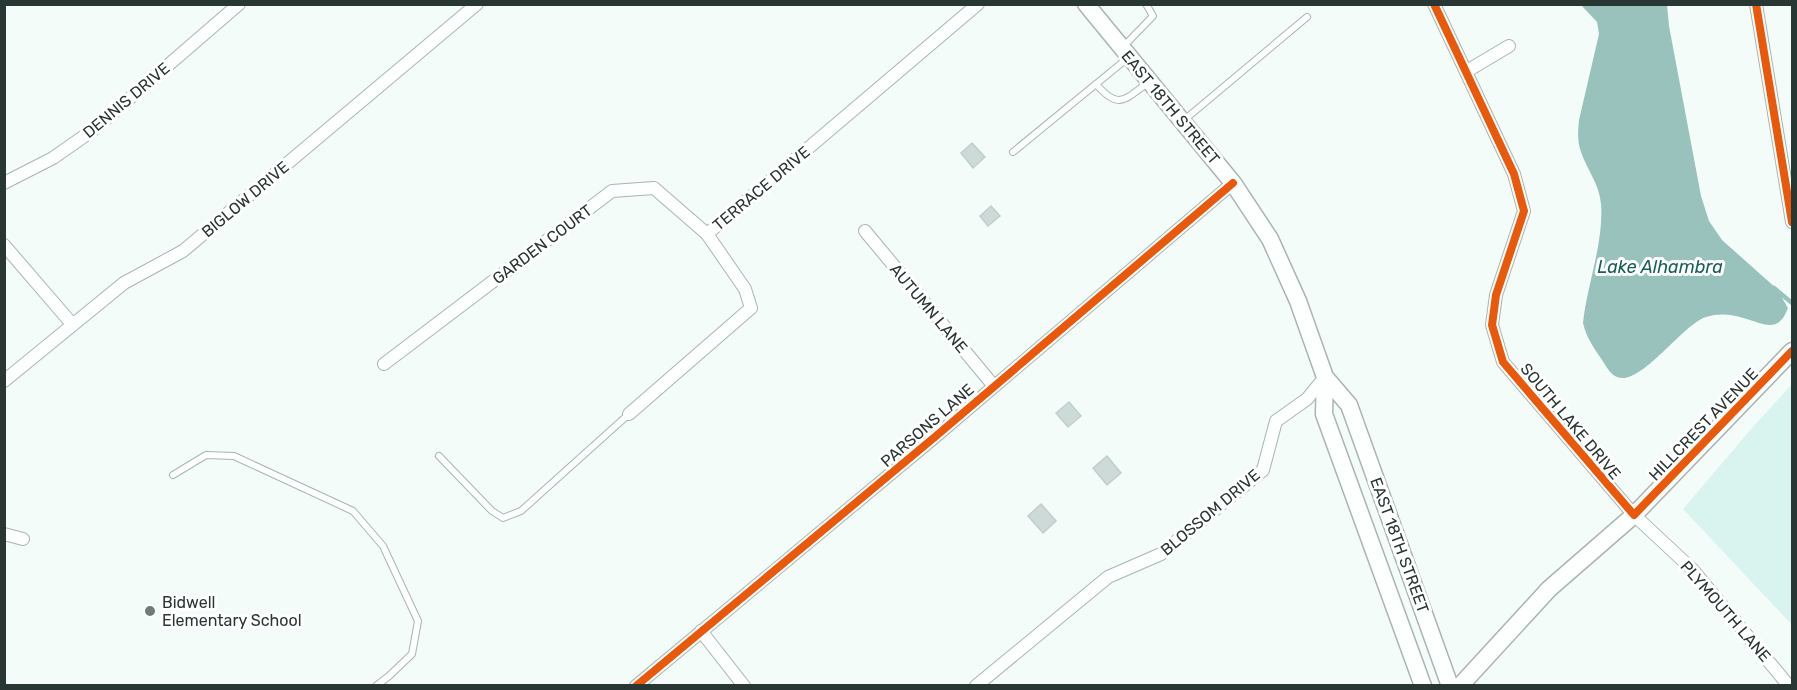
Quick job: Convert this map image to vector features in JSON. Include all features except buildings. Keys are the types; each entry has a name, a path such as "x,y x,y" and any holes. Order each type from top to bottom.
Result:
{"main road":[{"name":"EAST 18TH STREET","path":"1089,6 1233,183 1270,239 1298,301 1325,377 1349,405 1450,686"},
{"name":"HILLCREST AVENUE","path":"1460,686 1549,589 1634,515 1792,351"},
{"name":"EAST 18TH STREET","path":"1325,377 1324,414 1423,686"}],"street":[{"name":"DENNIS DRIVE","path":"4,183 52,158 93,130 239,4"},
{"name":"BIGLOW DRIVE","path":"4,381 124,284 183,251 477,4"},
{"name":"TERRACE DRIVE","path":"629,414 751,308 745,289 707,234 978,4"},
{"name":"SOUTH LAKE DRIVE","path":"1434,4 1514,174 1524,211 1496,295 1492,325 1503,362 1634,515"},
{"path":"1756,4 1792,222"},
{"path":"1467,70 1509,46"},
{"name":"PARSONS LANE","path":"636,686 911,457 1233,183"},
{"name":"GARDEN COURT","path":"384,364 612,190 654,188 707,234"},
{"name":"AUTUMN LANE","path":"866,231 993,386"},
{"path":"4,245 72,324"},
{"name":"BLOSSOM DRIVE","path":"976,686 1108,577 1161,554 1263,470 1276,421 1306,399 1325,377"},
{"name":"PLYMOUTH LANE","path":"1634,515 1692,569 1790,686"},
{"path":"4,534 23,539"},
{"path":"701,631 744,686"}],"lane":[{"path":"1013,152 1096,84 1125,52 1153,16 1146,4"},
{"path":"1182,121 1306,17"},
{"path":"1096,84 1115,101 1125,99 1149,81"},
{"path":"439,456 492,511 503,518 521,511 629,414"},
{"path":"173,475 206,455 234,456 353,511 383,546 418,621 412,654 376,686"}],"shaded area":[{"path":"1792,384 1792,625 1683,509"}],"water":[{"name":"Lake Alhambra","path":"1581,5 1667,5 1701,196 1709,221 1722,240 1777,289 1788,308 1780,322 1769,325 1730,315 1706,317 1686,331 1649,364 1626,378 1617,377 1608,370 1586,333 1583,323 1598,248 1601,204 1598,190 1578,140 1579,120 1599,34 1597,22"}],"waterway":[{"path":"1774,288 1792,303"}],"cycle path":[{"path":"1434,4 1514,174 1524,211 1496,295 1492,325 1503,362 1634,515 1792,351"},
{"path":"1756,4 1792,222"},
{"path":"636,686 936,436 1233,183"}],"place":[{"name":"Bidwell Elementary School","path":"150,611"}]}
